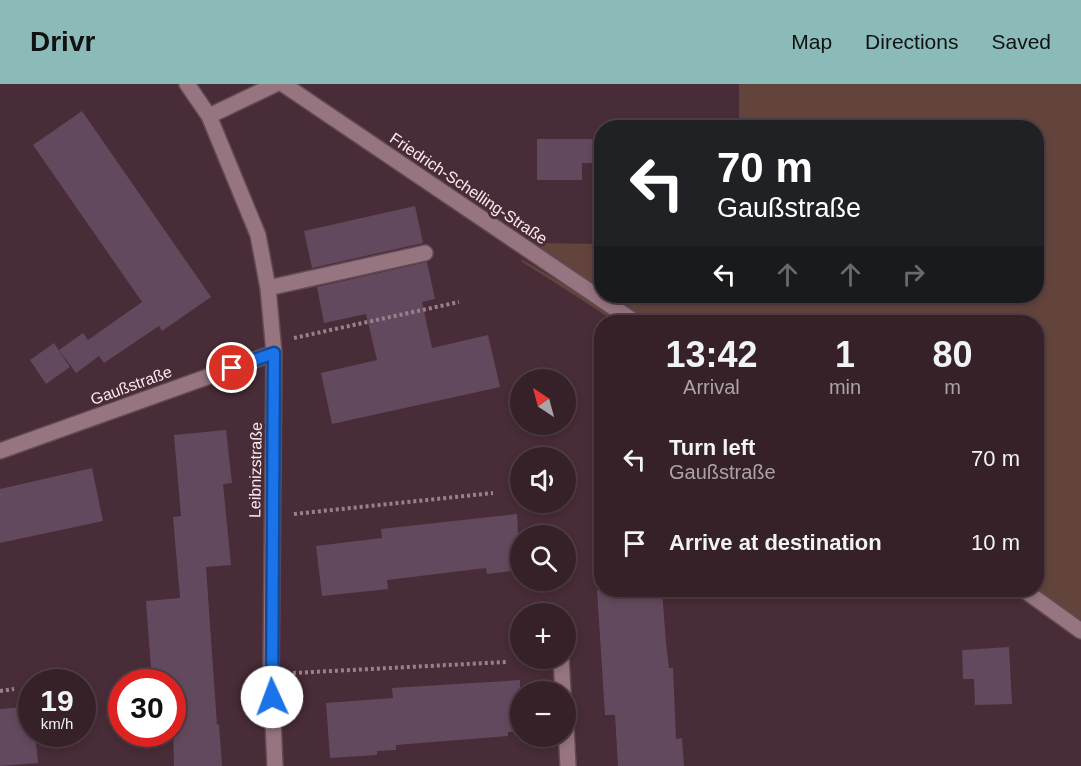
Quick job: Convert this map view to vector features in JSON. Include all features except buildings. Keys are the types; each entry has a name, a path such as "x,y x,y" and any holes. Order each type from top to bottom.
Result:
{"street":[{"name":"Leibnizstraße","path":"187,84 209,116 258,235 268,288 274,348 271,674 275,766"},
{"path":"209,116 276,84"},
{"name":"Friedrich-Schelling-Straße","path":"282,84 594,295"},
{"path":"268,288 425,253"},
{"name":"Friedrich-Schelling-Straße","path":"606,303 624,315"},
{"name":"Gaußstraße","path":"0,450 274,348"},
{"path":"1034,597 1081,632"},
{"path":"567,747 568,766"}],"path":[{"path":"274,348 459,302"},
{"path":"272,517 493,493"},
{"path":"271,674 506,662"},
{"path":"0,691 14,689"}],"shaded area":[{"path":"739,84 1081,84 1081,620 1044,595 1044,315 638,315 620,303 1044,303 1044,120 739,120"},
{"path":"535,243 594,244 594,286 532,247"},
{"path":"523,260 615,315 605,315 521,261"}],"route":[{"path":"232,368 274,353 272,697"}]}
